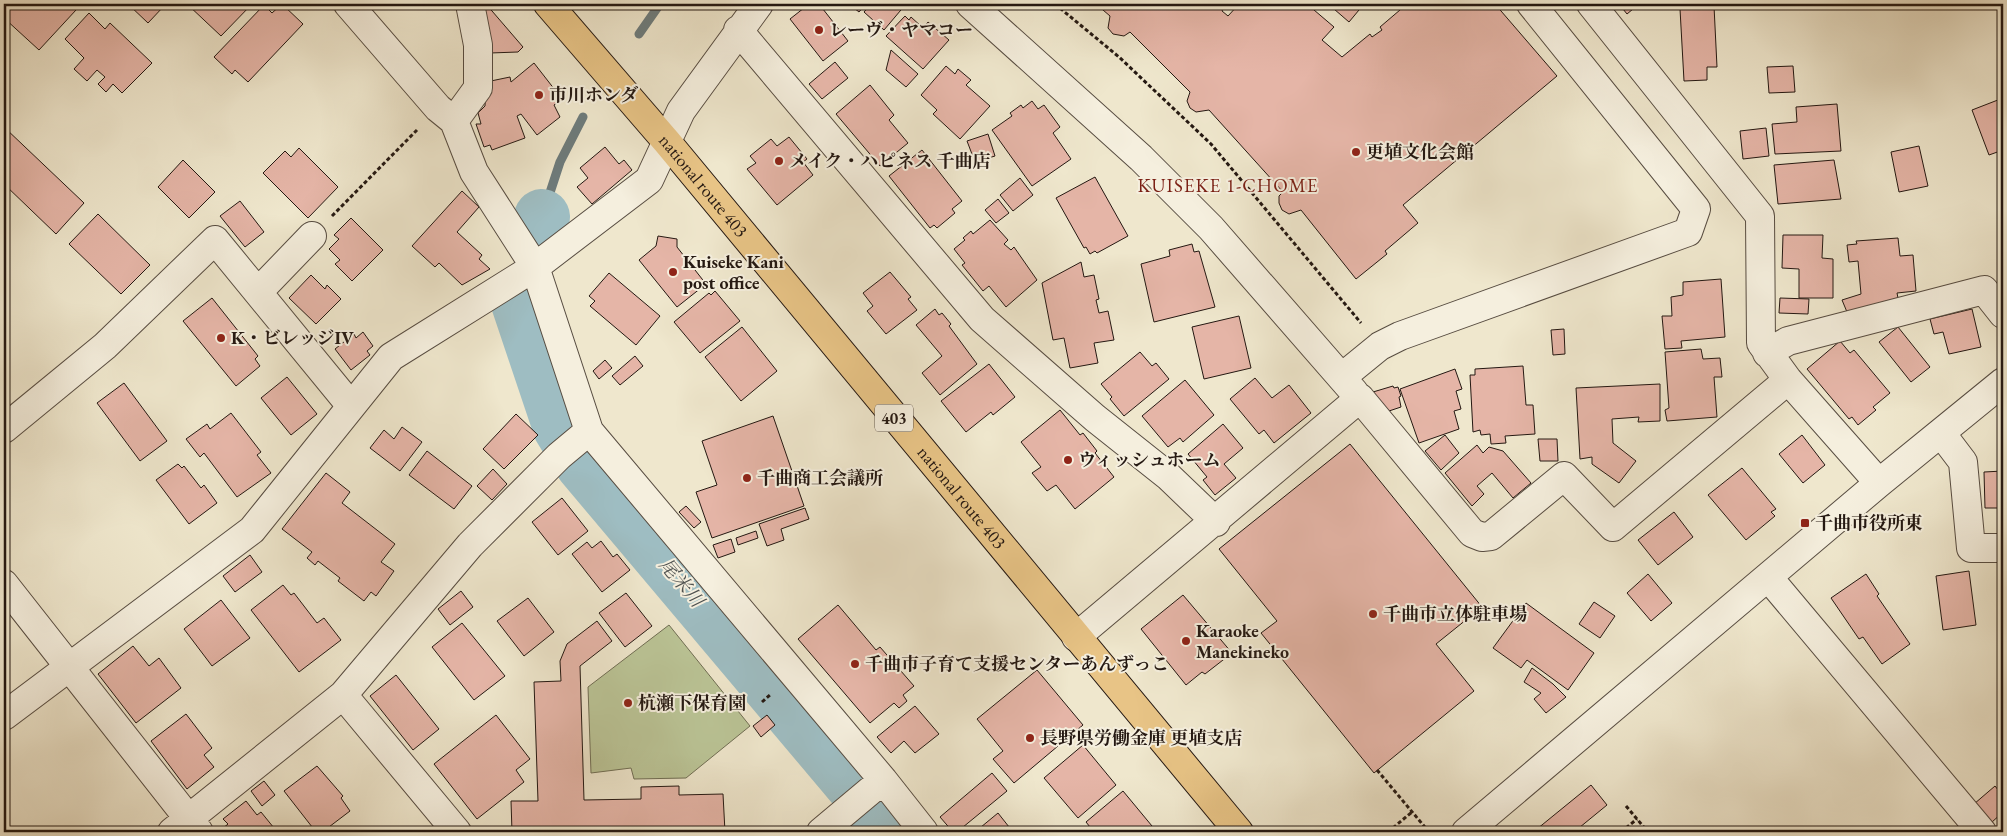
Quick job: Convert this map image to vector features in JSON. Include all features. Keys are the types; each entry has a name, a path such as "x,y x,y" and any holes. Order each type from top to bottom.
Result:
{"highway":[{"name":"national route 403","path":"548,4 666,142 1239,832"}],"street":[{"path":"348,4 446,114 474,172 535,267 586,434 878,784 924,832"},
{"path":"446,114 478,88 478,45 470,4"},
{"path":"4,716 68,665 252,530 391,357 535,267 649,180 681,111 738,30 759,4"},
{"path":"970,4 1148,165 1210,228 1342,377 1472,533 1482,537 1491,536 1564,476 1614,527 1788,380"},
{"path":"1342,377 1380,346 1400,336 1688,232 1696,209 1531,4"},
{"path":"1591,4 1760,216 1761,343 1767,354 1788,380 1879,484"},
{"path":"738,30 982,319 1095,418 1168,476 1216,522"},
{"path":"259,291 312,236"},
{"path":"4,429 105,346 215,240 259,291 351,406"},
{"path":"1767,354 1788,341 1984,290 2003,314"},
{"path":"1466,832 2003,382"},
{"path":"1076,637 1216,522 1360,398"},
{"path":"1941,433 1964,462 1971,548 2003,548"},
{"path":"4,584 68,665 186,828 343,695 470,545 559,456 586,434"},
{"path":"1768,577 1982,832"},
{"path":"343,695 457,832"},
{"path":"820,832 878,784"}],"path":[{"path":"1055,4 1119,56 1210,144 1380,346"},
{"path":"312,236 446,114"},
{"path":"1377,770 1429,832"},
{"path":"1626,806 1648,832"},
{"path":"1388,832 1412,812"},
{"path":"1620,832 1637,819"}],"green space":[{"path":"669,625 750,726 686,778 634,779 631,768 591,773 588,687"}],"building":[{"path":"4,4 69,4 76,10 39,50 4,18"},
{"path":"128,4 162,4 164,6 148,23"},
{"path":"187,4 252,4 221,36"},
{"path":"282,4 303,24 248,82 235,70 232,74 214,57 264,5 272,13"},
{"path":"486,4 523,47 518,52 490,53 479,10"},
{"name":"レーヴ・ヤマコー","path":"809,4 819,4 848,41 823,61 790,19"},
{"path":"849,4 866,4 859,12"},
{"path":"871,4 906,4 884,30 864,12"},
{"name":"更埴文化会館","path":"1096,4 1225,4 1222,11 1228,16 1239,4 1307,4 1334,27 1322,40 1342,57 1370,34 1372,37 1382,30 1380,27 1407,4 1495,4 1557,76 1403,205 1418,223 1385,251 1387,254 1356,279 1301,210 1289,214 1282,210 1279,196 1283,192 1209,110 1196,112 1190,108 1187,101 1190,92 1130,32 1124,36 1113,34 1108,28 1110,16"},
{"path":"1339,4 1351,4 1359,10 1349,22 1334,9"},
{"path":"1619,4 1639,4 1627,14"},
{"path":"1690,4 1714,6 1717,67 1707,67 1707,80 1684,81 1680,9"},
{"path":"89,13 105,29 110,23 152,63 122,93 113,84 106,92 98,84 105,77 97,70 87,81 74,69 84,58 65,39"},
{"path":"905,16 909,20 911,17 923,28 928,22 949,40 923,69 886,36"},
{"path":"891,50 918,74 906,87 886,70"},
{"path":"835,62 848,78 822,99 809,84"},
{"path":"534,63 562,99 554,105 560,117 537,135 521,114 517,116 525,138 492,150 490,145 484,147 476,124 481,124 478,113 485,106 486,82 510,77 511,82"},
{"path":"946,66 955,74 958,69 971,80 966,85 990,106 960,139 933,114 937,110 921,95"},
{"path":"1793,66 1795,92 1769,93 1767,67"},
{"path":"870,85 894,115 889,120 908,143 880,166 836,114"},
{"path":"2003,98 2003,150 1989,155 1972,110"},
{"path":"1032,101 1038,109 1044,105 1060,127 1053,133 1071,159 1032,186 992,130 1012,116 1010,113 1021,105 1023,108"},
{"path":"1837,104 1841,151 1775,154 1772,124 1797,122 1796,107"},
{"path":"4,127 84,203 56,234 4,184"},
{"path":"1766,128 1769,156 1743,159 1740,131"},
{"path":"988,134 995,156 975,162 967,141"},
{"path":"789,137 807,159 803,162 813,175 777,205 747,169 756,163 750,156 771,139 777,146"},
{"path":"1919,146 1928,186 1899,192 1891,152"},
{"path":"605,147 619,164 624,160 632,170 592,204 577,187 588,178 580,168"},
{"path":"299,148 338,187 308,218 263,173 285,151 291,157"},
{"path":"922,150 962,201 952,209 955,213 937,228 934,225 930,228 889,176"},
{"path":"183,160 215,192 189,218 158,187"},
{"path":"1834,160 1841,199 1778,204 1774,165"},
{"path":"1095,177 1128,236 1097,253 1095,251 1090,254 1086,247 1084,248 1056,198"},
{"path":"1020,178 1033,195 1013,211 1000,195"},
{"path":"462,191 479,207 457,232 482,255 479,259 490,269 462,285 439,263 435,267 412,246"},
{"path":"998,199 1009,213 996,223 985,210"},
{"path":"240,201 264,232 245,247 220,216"},
{"path":"98,214 150,265 121,294 69,244"},
{"path":"351,218 383,250 352,281 335,264 340,260 329,249 339,239 334,235"},
{"path":"990,220 1008,240 1004,244 1011,250 1014,247 1037,280 1006,307 989,286 983,291 962,265 965,263 954,249 965,240 963,238 971,231 973,234"},
{"path":"1783,235 1823,235 1822,258 1833,259 1833,298 1799,298 1799,269 1782,268"},
{"name":"Kuiseke Kani post office","path":"658,236 677,239 677,247 706,284 677,307 639,260 656,246"},
{"path":"1898,238 1900,256 1913,255 1916,291 1897,293 1898,298 1847,312 1842,300 1861,294 1858,261 1849,262 1847,245 1857,244 1856,241"},
{"path":"1192,244 1194,252 1199,251 1215,307 1154,322 1141,264 1170,256 1169,250"},
{"path":"1081,262 1084,277 1094,275 1099,299 1096,300 1099,313 1108,311 1114,340 1094,343 1098,363 1070,368 1064,338 1053,340 1042,283"},
{"path":"890,272 911,297 908,299 917,310 886,334 867,311 873,306 863,293"},
{"path":"609,273 660,316 636,345 590,306 595,301 589,296"},
{"path":"311,275 325,289 327,285 341,299 316,324 289,298"},
{"path":"1721,279 1725,337 1681,341 1682,348 1665,349 1662,316 1672,316 1671,297 1683,295 1683,282"},
{"path":"715,291 740,321 700,353 674,322 709,293 711,295"},
{"name":"K・ビレッジⅣ","path":"212,298 258,356 255,359 260,366 236,386 183,321"},
{"path":"1780,298 1809,299 1808,314 1779,313"},
{"path":"935,309 939,315 942,313 951,324 949,326 977,364 940,395 922,373 942,356 916,325"},
{"path":"1972,309 1981,347 1949,354 1943,332 1934,334 1930,319"},
{"path":"1239,316 1251,368 1204,379 1192,327"},
{"path":"742,327 777,371 741,401 705,357"},
{"path":"1898,327 1930,367 1911,382 1879,342"},
{"path":"1564,329 1565,354 1553,355 1551,330"},
{"path":"363,332 373,346 367,351 370,355 351,370 335,349 354,334 356,338"},
{"path":"1840,341 1850,353 1854,350 1890,393 1873,407 1876,410 1858,425 1852,417 1849,419 1807,369"},
{"path":"1701,349 1703,359 1720,358 1722,377 1714,377 1717,417 1667,421 1665,410 1669,408 1665,352"},
{"path":"1140,352 1152,366 1156,363 1169,379 1124,416 1101,384"},
{"path":"635,356 643,366 620,385 612,376"},
{"path":"605,360 612,368 599,379 593,371"},
{"path":"989,364 1015,397 993,415 991,412 966,432 941,401"},
{"path":"1523,366 1526,405 1533,405 1535,434 1505,436 1506,443 1491,444 1490,434 1481,435 1480,430 1473,432 1470,375 1475,375 1475,369"},
{"path":"1455,369 1462,389 1456,391 1461,409 1454,411 1459,429 1419,443 1400,389"},
{"path":"287,377 317,414 291,435 261,398"},
{"path":"1255,378 1272,398 1289,385 1311,413 1274,443 1264,430 1259,434 1230,399"},
{"path":"1185,380 1214,415 1183,442 1180,438 1168,447 1142,416"},
{"path":"124,383 167,441 140,461 97,403"},
{"path":"1660,384 1660,421 1638,422 1639,417 1612,419 1613,443 1636,461 1619,483 1592,464 1592,457 1580,459 1576,388"},
{"path":"1393,386 1394,388 1398,387 1401,396 1399,397 1401,407 1389,411 1373,392"},
{"name":"ウィッシュホーム","path":"1060,410 1080,435 1083,433 1097,451 1095,453 1114,477 1075,509 1056,485 1047,491 1032,473 1041,467 1021,442"},
{"path":"231,413 261,452 257,455 271,473 237,497 204,453 200,457 186,439 207,424 210,429"},
{"path":"516,414 538,435 504,469 483,449"},
{"path":"773,416 804,506 712,538 696,492 717,485 702,441"},
{"path":"1223,424 1243,448 1224,464 1236,478 1215,495 1203,480 1207,477 1188,454"},
{"path":"402,427 422,442 400,471 370,448 384,430 394,439"},
{"path":"1445,435 1459,453 1441,470 1425,451"},
{"path":"1802,435 1825,465 1803,483 1779,454"},
{"path":"1538,439 1557,439 1558,461 1540,461"},
{"name":"千曲市立体駐車場","path":"1350,444 1482,607 1436,644 1474,691 1374,773 1261,633 1277,621 1219,549"},
{"path":"1477,445 1483,453 1489,447 1503,451 1531,483 1513,498 1492,473 1477,486 1484,494 1472,506 1445,473"},
{"path":"427,451 472,486 454,509 409,475"},
{"path":"178,464 182,468 184,466 201,488 204,485 217,503 189,524 156,480"},
{"path":"1742,468 1776,509 1771,512 1775,516 1746,540 1708,495"},
{"path":"493,469 507,484 492,500 477,486"},
{"path":"2003,471 2003,508 1985,508 1984,472"},
{"path":"326,473 350,492 342,503 395,544 381,562 394,571 376,596 371,592 364,601 338,581 340,578 318,561 315,565 307,558 312,552 282,529"},
{"path":"562,498 588,531 558,555 532,522"},
{"path":"686,506 701,522 694,528 679,512"},
{"path":"805,508 809,519 781,529 784,540 767,546 759,524"},
{"path":"1674,512 1693,537 1658,565 1638,540"},
{"path":"756,531 758,538 738,545 736,538"},
{"path":"731,539 735,552 718,558 713,545"},
{"path":"601,541 613,557 617,554 630,570 602,592 572,554 587,542 592,548"},
{"path":"250,555 262,572 235,592 223,576"},
{"path":"1969,571 1976,625 1943,630 1936,576"},
{"path":"1648,574 1672,603 1651,621 1627,593"},
{"path":"1866,574 1879,594 1877,596 1910,644 1882,664 1863,637 1859,639 1831,598"},
{"path":"283,585 291,595 294,593 317,623 324,618 341,640 299,672 251,610"},
{"path":"461,591 473,607 450,625 438,609"},
{"path":"626,593 652,626 625,647 599,613"},
{"name":"Karaoke Manekineko","path":"1183,595 1232,653 1205,674 1202,672 1186,685 1141,629"},
{"path":"528,598 554,632 524,656 497,621"},
{"path":"221,600 250,638 212,666 184,629"},
{"path":"1594,602 1615,616 1600,638 1579,624"},
{"path":"1526,603 1594,653 1568,690 1527,660 1521,668 1493,648"},
{"path":"838,605 876,650 880,647 914,686 903,695 907,701 899,708 894,703 870,723 798,639"},
{"path":"597,621 612,641 580,666 584,800 641,799 641,787 679,786 679,795 723,794 725,832 512,832 511,801 538,801 534,682 561,681 560,661 567,644"},
{"path":"462,623 505,676 474,700 432,647"},
{"path":"133,646 149,666 159,658 181,688 136,723 98,674"},
{"path":"1532,668 1566,697 1546,713 1534,699 1541,693 1524,682"},
{"name":"長野県労働金庫 更埴支店","path":"1037,670 1083,725 1014,783 993,759 1003,751 977,719"},
{"path":"396,675 439,729 413,750 370,696"},
{"path":"915,706 939,734 915,753 904,741 891,753 877,737"},
{"path":"186,714 212,748 204,755 214,767 187,789 151,741"},
{"path":"496,715 530,759 516,770 524,782 477,819 434,764"},
{"path":"767,715 775,725 761,737 753,726"},
{"path":"1083,745 1116,785 1078,818 1044,778"},
{"path":"317,766 343,796 341,798 350,811 325,830 326,832 316,832 284,791"},
{"path":"992,773 1007,791 957,832 953,832 940,817"},
{"path":"264,781 275,795 262,806 251,791"},
{"path":"1591,785 1607,805 1574,832 1540,832 1537,829"},
{"path":"1995,786 2003,796 2003,812 1991,823 1974,804"},
{"path":"1123,791 1152,826 1145,832 1094,832 1086,822"},
{"path":"246,801 257,815 261,812 274,828 271,832 225,832 222,829 228,824 223,819"},
{"path":"998,813 1013,832 975,832"}],"waterway":[{"name":"尾米川","path":"639,34 660,4"},
{"path":"542,217 560,162 583,117"},
{"name":"尾米川","path":"537,231 542,217"},
{"name":"尾米川","path":"519,303 561,428 583,464 893,832"}],"place":[{"name":"レーヴ・ヤマコー","path":"819,30"},
{"name":"市川ホンダ","path":"539,95"},
{"name":"更埴文化会館","path":"1356,152"},
{"name":"メイク・ハピネス 千曲店","path":"779,161"},
{"name":"Kuiseke Kani post office","path":"673,272"},
{"name":"K・ビレッジⅣ","path":"221,338"},
{"name":"ウィッシュホーム","path":"1068,460"},
{"name":"千曲商工会議所","path":"747,478"},
{"name":"千曲市役所東","path":"1805,523"},
{"name":"千曲市立体駐車場","path":"1373,614"},
{"name":"Karaoke Manekineko","path":"1186,641"},
{"name":"千曲市子育て支援センターあんずっこ","path":"855,664"},
{"name":"杭瀬下保育園","path":"628,703"},
{"name":"長野県労働金庫 更埴支店","path":"1030,738"}],"district":[{"name":"KUISEKE 1-CHOME","path":"1228,185"}]}
